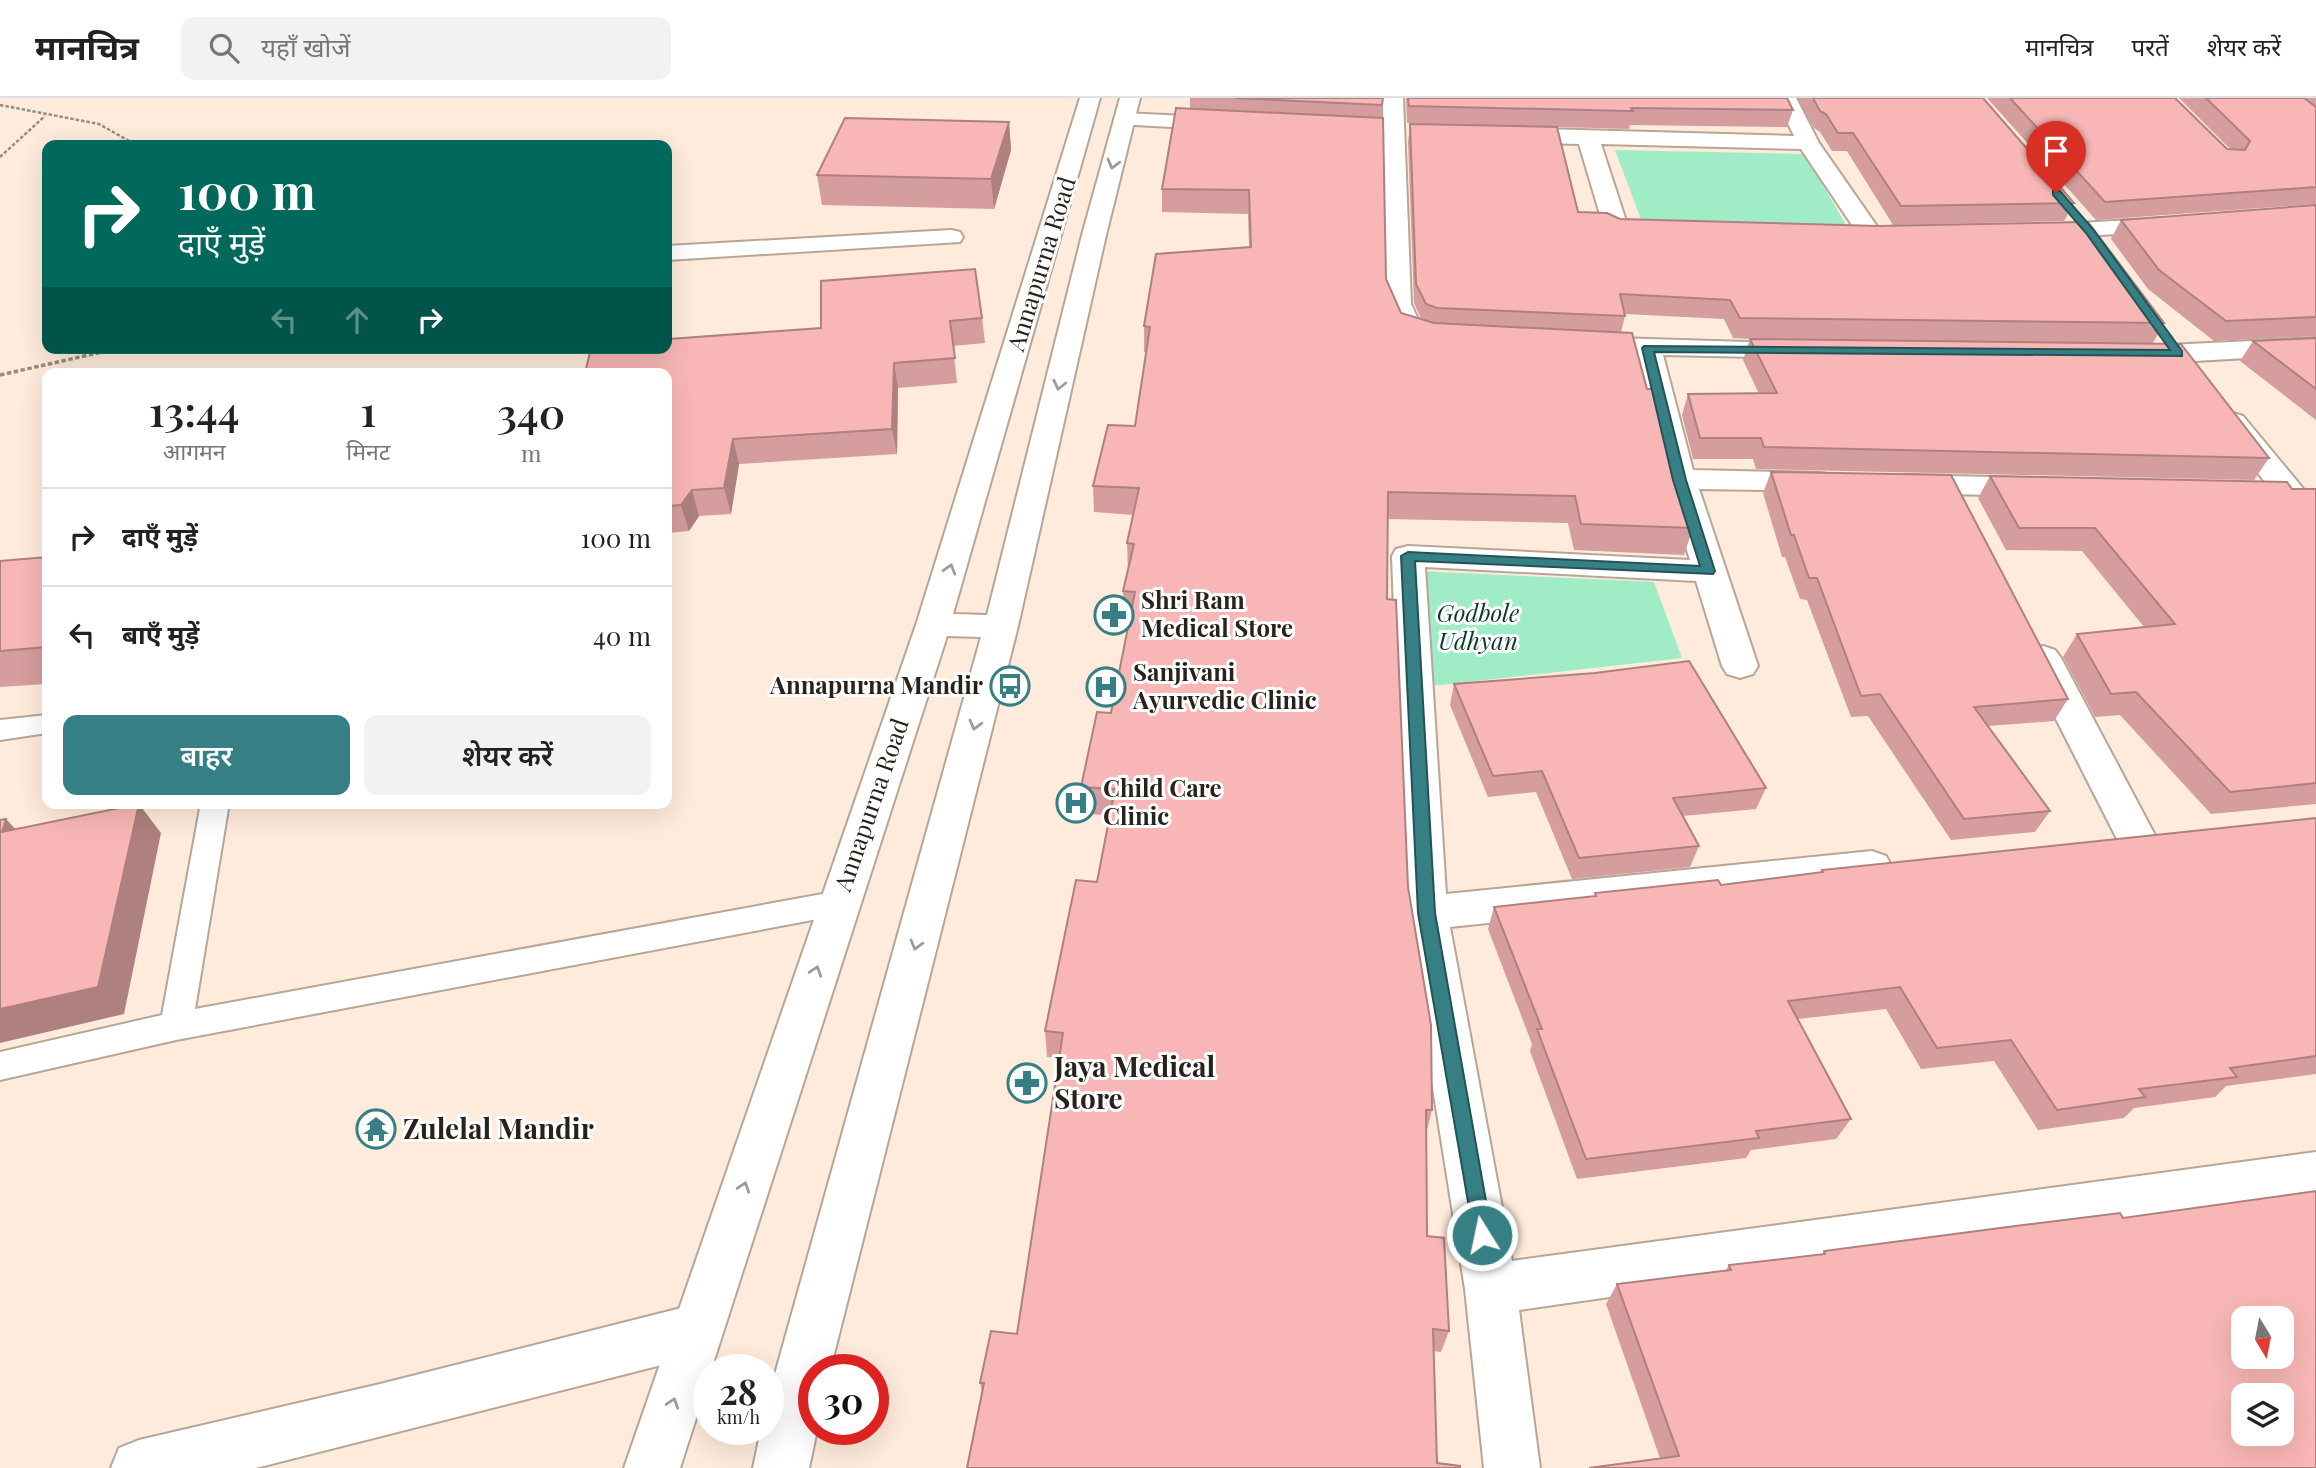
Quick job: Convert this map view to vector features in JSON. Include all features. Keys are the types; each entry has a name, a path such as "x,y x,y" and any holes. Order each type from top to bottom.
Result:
{"street":[{"name":"Annapurna Road","path":"652,1468 933,625 1090,98"},
{"path":"1394,98 1403,133 1398,304 1410,331 1430,338 1471,340"},
{"path":"1786,98 1808,143 1871,235"},
{"name":"Annapurna Road","path":"781,1468 798,1388 1001,626 1091,248 1128,108"},
{"path":"1128,108 1247,125"},
{"path":"1369,131 1403,133"},
{"path":"1478,135 1808,143"},
{"path":"1588,137 1616,228 1683,230"},
{"path":"2071,210 2105,253"},
{"path":"2021,232 2089,231 2184,223"},
{"path":"1844,234 1898,235"},
{"path":"672,253 951,237"},
{"path":"2162,331 2195,375"},
{"path":"1553,344 1829,350"},
{"path":"2108,353 2178,354 2316,346"},
{"path":"1648,348 1680,480 1740,666"},
{"path":"2221,407 2303,493"},
{"path":"1680,480 2060,488"},
{"path":"1953,485 1972,522"},
{"path":"2249,492 2303,493"},
{"path":"1512,1468 1491,1289 1426,913 1408,556 1709,571"},
{"path":"933,625 1001,626"},
{"path":"2029,632 2137,839"},
{"path":"2096,844 2179,835"},
{"path":"1426,913 1902,864"},
{"path":"1491,1289 2316,1174"},
{"path":"139,1468 380,1411 696,1330"}],"lane":[{"path":"0,730 42,725"},
{"path":"176,1026 214,809"},
{"path":"0,1066 176,1026 839,903"}],"path":[{"path":"0,105 45,116 99,124 127,140"},
{"path":"0,157 45,116"},
{"path":"0,375 93,354"}],"green space":[{"path":"1615,150 1805,154 1846,225 1641,219"},
{"name":"Godbole Udhyan","path":"1417,571 1654,582 1682,658 1431,686"}],"building":[{"path":"1235,98 1383,98 1382,105"},
{"path":"1408,98 1787,98 1793,110 1631,108 1633,111 1629,111 1409,106"},
{"path":"1813,98 1983,98 2074,203 1901,206 1853,133 1838,133"},
{"path":"2010,98 2175,98 2227,149 2245,150 2250,141 2206,98 2304,98 2316,107 2316,187 2105,202"},
{"path":"1176,108 1383,118 1386,279 1401,313 1434,323 1632,333 1647,389 1655,389 1666,433 1663,433 1693,528 1581,524 1575,496 1388,492 1387,599 1396,600 1408,887 1431,1025 1432,1110 1426,1110 1427,1236 1444,1238 1449,1331 1433,1329 1437,1463 1460,1468 967,1468 991,1331 1017,1334 1063,1033 1045,1031 1076,880 1097,882 1115,789 1081,787 1097,712 1111,713 1135,592 1123,591 1134,544 1127,543 1139,488 1093,486 1108,425 1135,426 1150,327 1144,326 1156,254 1251,247 1249,190 1162,189"},
{"path":"845,118 1009,122 991,179 817,175"},
{"path":"1410,124 1557,127 1578,212 1607,213 1620,219 1878,226 2088,222 2164,323 1740,318 1730,300 1620,294 1625,316 1437,308 1426,304 1416,284"},
{"path":"2316,205 2316,317 2226,321 2159,270 2121,220"},
{"path":"975,269 982,318 950,321 955,358 894,363 892,429 733,439 724,488 692,490 681,505 672,506 672,368 586,368 590,354 672,354 672,339 821,328 821,281"},
{"path":"2316,338 2316,389 2253,341"},
{"path":"1750,339 2181,344 2269,458 1764,447 1761,438 1700,438 1688,394 1777,393"},
{"path":"1771,472 1951,475 2068,699 1974,707 2050,811 1964,819 1880,694 1861,696 1817,578 1809,578 1794,535 1791,535"},
{"path":"1990,476 2287,482 2292,489 2316,489 2316,783 2230,792 2136,692 2111,694 2077,634 2175,624 2095,528 2019,528"},
{"path":"42,557 42,647 0,651 0,561"},
{"path":"1689,661 1766,788 1673,798 1699,846 1579,858 1542,771 1493,776 1454,684 1595,673"},
{"path":"115,809 138,809 98,987 0,1009 0,820 6,819 2,832"},
{"path":"2316,818 2316,1056 2230,1068 2237,1077 2139,1089 2145,1097 2057,1110 2011,1040 1937,1048 1900,987 1788,1001 1851,1119 1756,1131 1759,1138 1586,1159 1537,1029 1542,1029 1494,907 1596,896 1595,893 1718,880 1721,885 1823,872 1822,870"},
{"path":"2316,1191 2316,1468 1589,1468 1679,1456 1617,1284 1731,1270 1729,1265 1825,1254 1824,1251 2120,1213 2123,1218"}],"place":[{"name":"Shri Ram Medical Store","path":"1114,615"},
{"name":"Annapurna Mandir","path":"1010,686"},
{"name":"Sanjivani Ayurvedic Clinic","path":"1106,687"},
{"name":"Child Care Clinic","path":"1076,803"},
{"name":"Jaya Medical Store","path":"1027,1083"},
{"name":"Zulelal Mandir","path":"376,1129"}],"route":[{"path":"1482,1235 1426,913 1408,556 1709,571 1680,480 1648,348 2178,354 2089,231 2056,193"}]}
